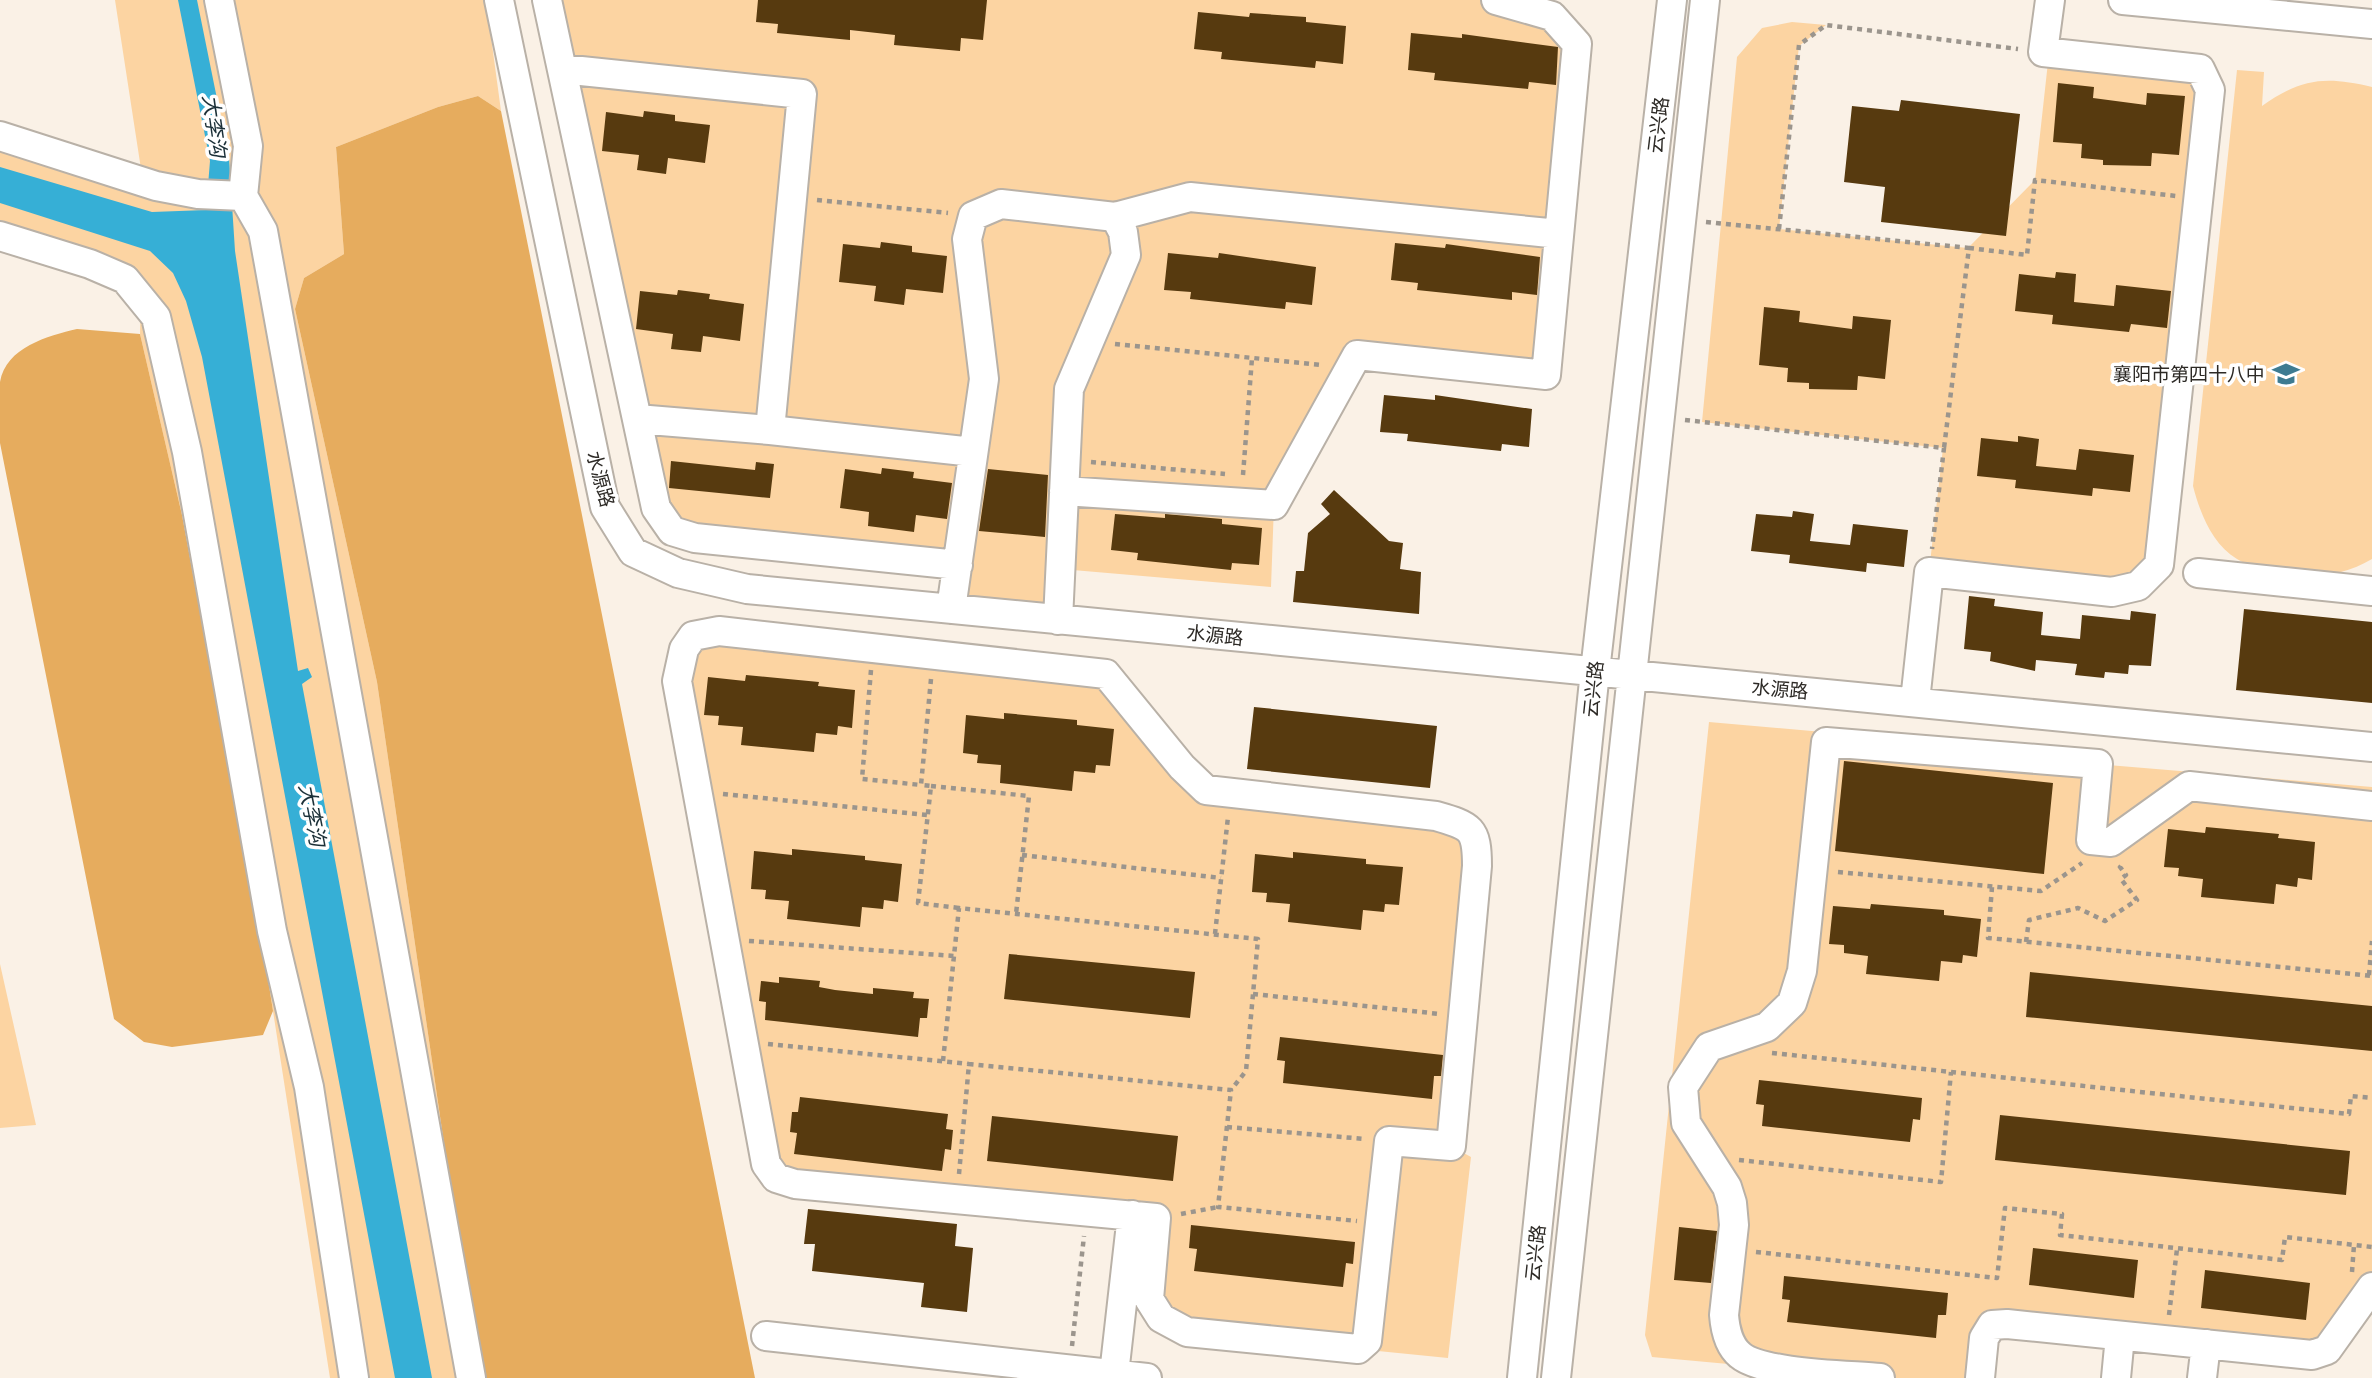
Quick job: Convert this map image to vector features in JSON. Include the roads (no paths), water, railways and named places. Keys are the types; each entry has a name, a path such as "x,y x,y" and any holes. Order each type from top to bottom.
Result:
{"street":[{"path":"219,0 248,146 239,196 263,231 471,1378"},
{"name":"水源路","path":"499,0 605,507 633,552 678,573 747,589 2075,716 2372,747"},
{"path":"547,0 656,508 672,531 695,538 958,565"},
{"path":"1064,491 1274,505 1357,355 1546,375 1577,44 1552,16 1496,0"},
{"name":"云兴路","path":"1522,1378 1595,671 1672,0"},
{"name":"云兴路","path":"1556,1378 1705,0"},
{"path":"1914,701 1930,572 2112,592 2138,586 2160,565 2210,90 2200,69 2043,52 2050,0"},
{"path":"2123,0 2372,24"},
{"path":"562,69 802,94 770,430"},
{"path":"0,136 113,173 198,194 239,196"},
{"path":"951,609 984,379 967,239 973,216 1001,204 1115,217 1190,197 1559,234"},
{"path":"1058,620 1069,389 1126,255 1123,232 1115,217"},
{"path":"0,236 90,264 125,279 156,317 187,452 272,931 309,1087 354,1378"},
{"path":"637,419 973,452"},
{"path":"2198,573 2372,591"},
{"path":"719,631 1106,674 1182,767 1206,790 1436,816 1467,825 1477,839 1477,866 1451,1146 1389,1141 1367,1341 1358,1349 1187,1332 1161,1318 1149,1299 1144,1216 795,1184 776,1178 766,1164 677,681 684,649 693,636 719,631"},
{"path":"2071,762 2075,716"},
{"path":"1880,1378 1756,1366 1737,1354 1725,1330 1724,1315 1731,1249 1732,1203 1727,1186 1705,1157 1686,1123 1683,1087 1709,1047 1767,1027 1792,1003 1801,971 1826,742 2098,764 2091,840 2111,842 2189,786 2372,806"},
{"path":"1114,1374 1144,1216"},
{"path":"1980,1378 1984,1338 1992,1325 2312,1355 2328,1350 2372,1287"},
{"path":"766,1336 1147,1378"},
{"path":"2116,1378 2120,1336"},
{"path":"2202,1378 2206,1344"}],"water":[{"name":"大李沟","path":"178,0 197,0 229,158 235,251 298,671 308,668 312,677 302,684 432,1378 395,1378 202,357 186,301 173,273 150,251 0,203 0,167 152,212 206,210 210,161"}],"place":[{"name":"襄阳市第四十八中","path":"2286,374"}]}
